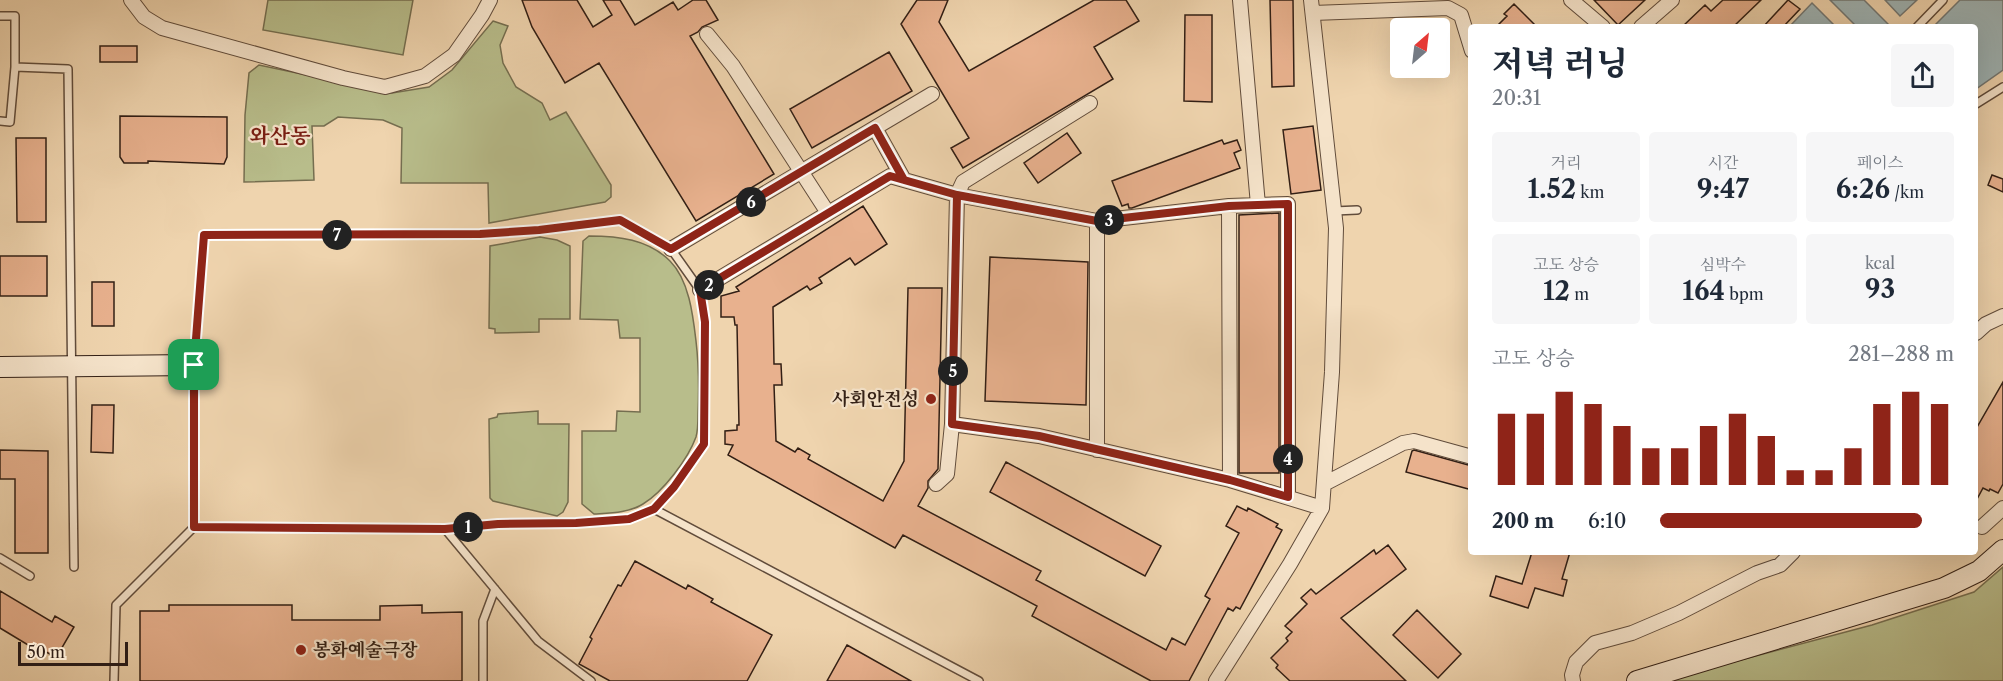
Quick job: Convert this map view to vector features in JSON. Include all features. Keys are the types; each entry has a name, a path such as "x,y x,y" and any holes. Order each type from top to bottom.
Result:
{"street":[{"path":"131,0 144,17 162,28 343,78 385,87 424,76 454,55 490,0"},
{"path":"1240,0 1258,205"},
{"path":"1571,0 1599,24"},
{"path":"1644,24 1666,2"},
{"path":"1216,681 1290,564 1322,508 1332,372 1336,228 1312,7 1448,8 1461,15 1468,38"},
{"path":"706,34 733,66 828,213"},
{"path":"671,249 932,94"},
{"path":"936,484 947,474 952,424 957,195 963,182 1090,103"},
{"path":"875,128 904,180"},
{"path":"700,290 890,176 957,195 1097,221 1229,206 1288,204 1288,497"},
{"path":"1229,206 1230,480"},
{"path":"1097,221 1097,450"},
{"path":"1978,331 1986,324 2003,316"},
{"path":"0,367 194,365"},
{"path":"952,424 1039,436 1230,480 1322,508"},
{"path":"1324,484 1403,443 1414,441 1468,456"},
{"path":"1982,527 2003,508"},
{"path":"1637,681 1944,588 1979,571 2003,550"},
{"path":"1573,681 1572,675 1576,662 1595,643 1632,633 1679,613 1757,573 1780,565 1791,555"}],"lane":[{"path":"1920,24 1943,0"},
{"path":"0,16 15,16 15,67 10,122 0,121"},
{"path":"15,67 68,69 74,567"},
{"path":"1978,103 2003,87"},
{"path":"1334,211 1357,210"},
{"path":"114,681 116,605 194,527 194,365 204,235 480,234 539,230 620,220 671,249 700,290 705,322 704,444 674,487 654,509 629,519 576,523 498,524 445,529 194,527"},
{"path":"654,509 979,681"},
{"path":"445,529 538,641 588,680"},
{"path":"0,558 30,576"},
{"path":"483,681 483,621 495,589"}],"green space":[{"path":"268,0 413,0 403,55 263,30"},
{"path":"493,21 508,26 500,45 503,63 516,87 542,103 550,120 566,112 611,185 611,197 605,202 489,223 488,183 401,183 402,128 383,120 338,117 324,126 312,126 314,180 244,182 245,115 249,73 259,65 392,93 429,87 452,70"},
{"path":"589,236 622,238 642,243 670,261 686,288 697,350 698,378 696,437 674,474 659,492 638,507 619,512 594,514 582,504 582,431 616,431 617,411 640,412 640,338 620,338 618,320 580,319 583,241"},
{"path":"540,237 557,240 570,246 570,319 539,319 539,332 495,333 495,329 489,328 490,246"},
{"path":"538,411 538,424 569,424 568,502 563,512 557,516 493,501 490,498 489,419 497,417 498,414"},
{"path":"2003,567 2003,681 1662,681 1872,625 1974,592"}],"shaded area":[{"path":"1830,0 1864,0 1888,24 1854,24"},
{"path":"1885,0 1917,0 1900,16"},
{"path":"1960,0 2003,0 2003,70 1978,88 1978,24 1936,24"},
{"path":"1812,3 1833,24 1792,24"}],"building":[{"path":"522,0 577,0 593,27 612,15 603,0 620,0 635,25 673,2 678,10 693,0 706,0 718,20 702,27 690,36 774,174 696,221 599,63 565,83 532,27"},
{"path":"917,0 948,0 939,22 969,71 1094,0 1126,0 1139,21 1094,47 1113,79 963,168 951,148 969,138 901,24"},
{"path":"1270,0 1293,0 1294,86 1272,87"},
{"path":"1594,0 1645,0 1619,24"},
{"path":"1723,0 1761,0 1736,24 1685,24 1705,5 1711,11"},
{"path":"1788,0 1800,9 1786,24 1766,24"},
{"path":"1514,4 1534,24 1499,24 1507,16 1504,14"},
{"path":"1185,15 1212,15 1212,102 1184,101"},
{"path":"100,46 137,46 137,62 100,62"},
{"path":"889,52 912,91 812,148 790,109"},
{"path":"120,116 227,117 227,157 224,164 148,161 148,163 124,163 120,157"},
{"path":"1313,126 1321,190 1291,194 1283,130"},
{"path":"1067,133 1081,153 1038,183 1024,163"},
{"path":"16,138 46,138 46,222 17,222"},
{"path":"1222,140 1224,144 1237,140 1241,150 1234,153 1240,168 1132,208 1129,208 1128,204 1122,206 1112,181"},
{"path":"1992,175 2003,179 2003,192 1988,185"},
{"path":"863,206 887,244 855,265 850,258 819,278 822,283 810,290 807,286 773,307 774,364 781,364 782,385 774,385 776,441 795,452 798,448 810,455 808,459 883,501 904,461 908,288 942,288 938,469 928,481 928,488 918,506 1041,571 1036,580 1166,650 1172,638 1185,645 1210,599 1205,596 1239,533 1226,526 1237,506 1247,511 1248,508 1278,524 1276,527 1282,530 1240,609 1236,607 1233,611 1228,608 1189,681 1151,681 1032,616 1037,606 903,535 895,548 728,455 733,445 725,444 725,431 737,430 737,425 739,425 737,325 735,325 734,317 721,317 721,296 739,291 736,287"},
{"path":"1279,213 1279,473 1239,473 1239,215"},
{"path":"0,256 47,256 47,296 0,296"},
{"path":"990,257 1088,262 1086,405 985,401"},
{"path":"92,282 114,282 114,326 92,326"},
{"path":"2003,382 2003,484 1998,493 1983,488 1978,497 1978,426"},
{"path":"92,405 114,405 113,453 91,452"},
{"path":"0,450 48,451 48,553 15,553 15,479 0,479"},
{"path":"1412,451 1468,465 1468,489 1406,472"},
{"path":"1006,462 1161,546 1145,576 990,492"},
{"path":"1388,545 1406,569 1341,618 1406,681 1290,681 1276,668 1278,665 1271,658 1288,641 1286,638 1292,632 1285,626 1307,604 1301,598 1311,589 1316,594 1374,550 1376,554"},
{"path":"1531,555 1569,555 1562,579 1567,580 1563,596 1535,588 1528,608 1490,596 1496,576 1522,584"},
{"path":"635,561 686,589 688,585 713,599 711,602 772,635 747,681 610,681 579,664 592,639 590,637 618,585 621,586"},
{"path":"0,591 52,622 55,616 74,627 56,658 40,648 38,651 0,628"},
{"name":"봉화예술극장","path":"169,605 292,605 292,620 380,620 380,606 422,605 422,613 462,612 462,681 140,681 140,611 169,611"},
{"path":"1417,610 1461,654 1438,678 1393,635"},
{"path":"847,645 911,681 827,681"}],"place":[{"name":"사회안전성","path":"931,399"},
{"name":"봉화예술극장","path":"301,650"}],"district":[{"name":"와산동","path":"280,135"}],"route":[{"path":"194,365 194,527 445,529 498,524 576,523 629,519 654,509 674,487 704,444 705,322 700,290 890,176 904,180 957,195 1097,221 1229,206 1288,204 1288,497 1230,480 1039,436 952,424 957,195 904,180 875,128 671,249 620,220 539,230 480,234 204,235 194,365"}]}
